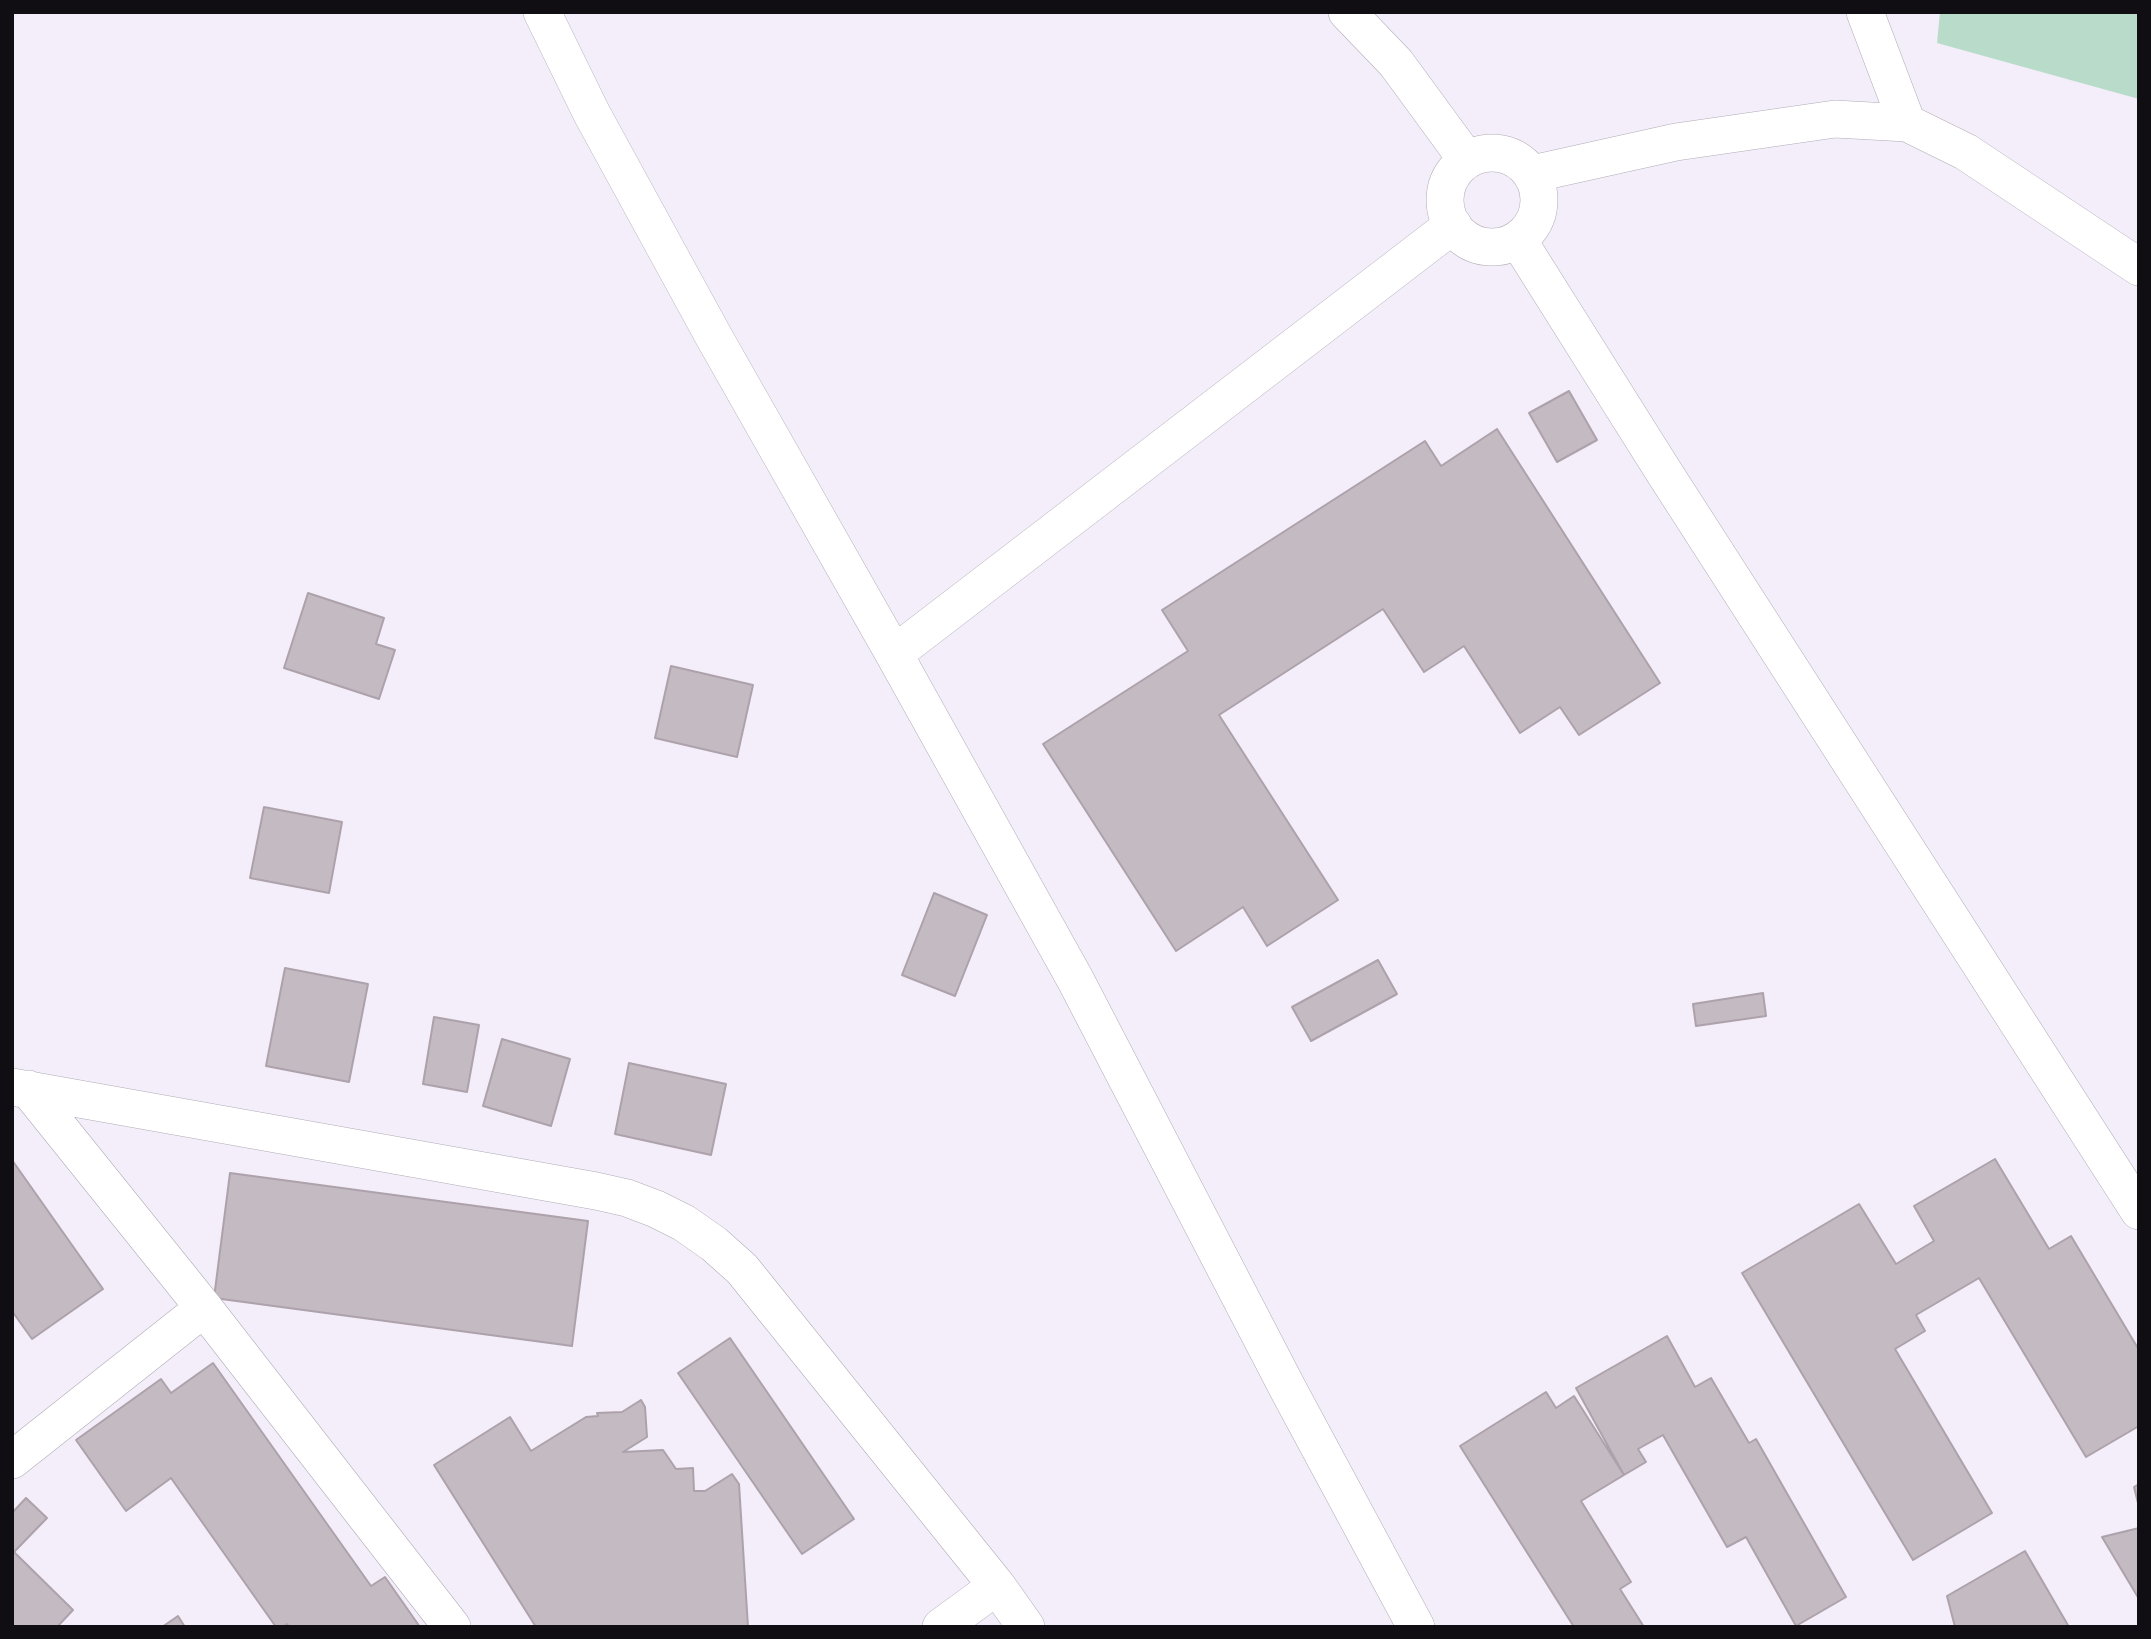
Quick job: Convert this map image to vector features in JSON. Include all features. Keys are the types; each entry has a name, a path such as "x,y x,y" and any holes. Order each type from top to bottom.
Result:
{"street":[{"path":"542,12 592,114 714,337 1074,979 1289,1391 1416,1627"},
{"path":"1347,12 1396,63 1467,160"},
{"path":"1865,12 1907,123"},
{"path":"1532,174 1676,142 1835,119 1907,123 1966,152 2139,267"},
{"path":"1484,153 1502,153 1519,161 1532,174 1539,191 1539,210 1531,227 1518,240 1500,246 1482,246 1465,238 1453,225 1446,208 1447,189 1454,172 1467,160 1484,153"},
{"path":"894,654 1453,225"},
{"path":"1518,240 2139,1211"},
{"path":"20,1088 204,1308 452,1627"},
{"path":"20,1088 596,1191 626,1198 665,1214 714,1244 742,1269 997,1586 1026,1627"},
{"path":"12,1460 204,1308"},
{"path":"941,1627 997,1586"}],"green space":[{"path":"1940,12 2139,12 2139,99 1937,43"}],"building":[{"path":"1569,391 1597,440 1557,462 1529,413"},
{"path":"1497,429 1660,683 1579,735 1560,707 1520,733 1464,646 1424,672 1383,609 1219,715 1338,900 1267,946 1243,907 1176,951 1043,744 1188,651 1162,610 1425,441 1441,466"},
{"path":"308,593 384,618 376,644 395,650 379,699 284,668"},
{"path":"671,666 753,685 737,757 655,738"},
{"path":"264,807 342,822 329,893 250,878"},
{"path":"934,893 987,915 955,996 902,975"},
{"path":"1378,960 1397,994 1311,1041 1292,1007"},
{"path":"285,968 368,984 349,1082 266,1066"},
{"path":"1763,993 1766,1016 1696,1026 1693,1004"},
{"path":"434,1017 479,1025 467,1092 423,1084"},
{"path":"502,1039 570,1059 551,1126 483,1106"},
{"path":"629,1063 726,1084 711,1155 615,1134"},
{"path":"1995,1159 2049,1249 2071,1236 2139,1350 2139,1426 2086,1457 1979,1278 1916,1315 1925,1331 1895,1349 1992,1513 1913,1560 1742,1273 1859,1204 1896,1264 1934,1241 1914,1206"},
{"path":"12,1160 103,1289 32,1339 12,1311"},
{"path":"230,1173 588,1221 572,1346 214,1298"},
{"path":"1667,1336 1695,1387 1711,1378 1749,1443 1756,1439 1846,1597 1796,1626 1746,1537 1727,1547 1663,1435 1638,1449 1646,1462 1624,1475 1576,1388"},
{"path":"730,1338 854,1519 802,1554 678,1373"},
{"path":"213,1363 371,1586 385,1577 420,1627 289,1627 287,1624 276,1627 171,1478 126,1511 76,1440 161,1379 171,1393"},
{"path":"1546,1392 1556,1408 1574,1396 1624,1475 1581,1501 1631,1582 1620,1589 1644,1627 1574,1627 1460,1446"},
{"path":"641,1400 645,1407 647,1437 623,1452 663,1450 676,1469 693,1468 694,1491 705,1491 732,1474 739,1484 748,1627 536,1627 434,1465 510,1417 531,1451 586,1417 598,1416 597,1413 622,1412"},
{"path":"2139,1484 2139,1507 2134,1487"},
{"path":"26,1498 47,1518 14,1552 73,1610 57,1627 12,1627 12,1513"},
{"path":"2139,1528 2139,1599 2102,1537"},
{"path":"2025,1551 2069,1627 1955,1627 1947,1596"},
{"path":"178,1616 185,1627 162,1627"}]}
